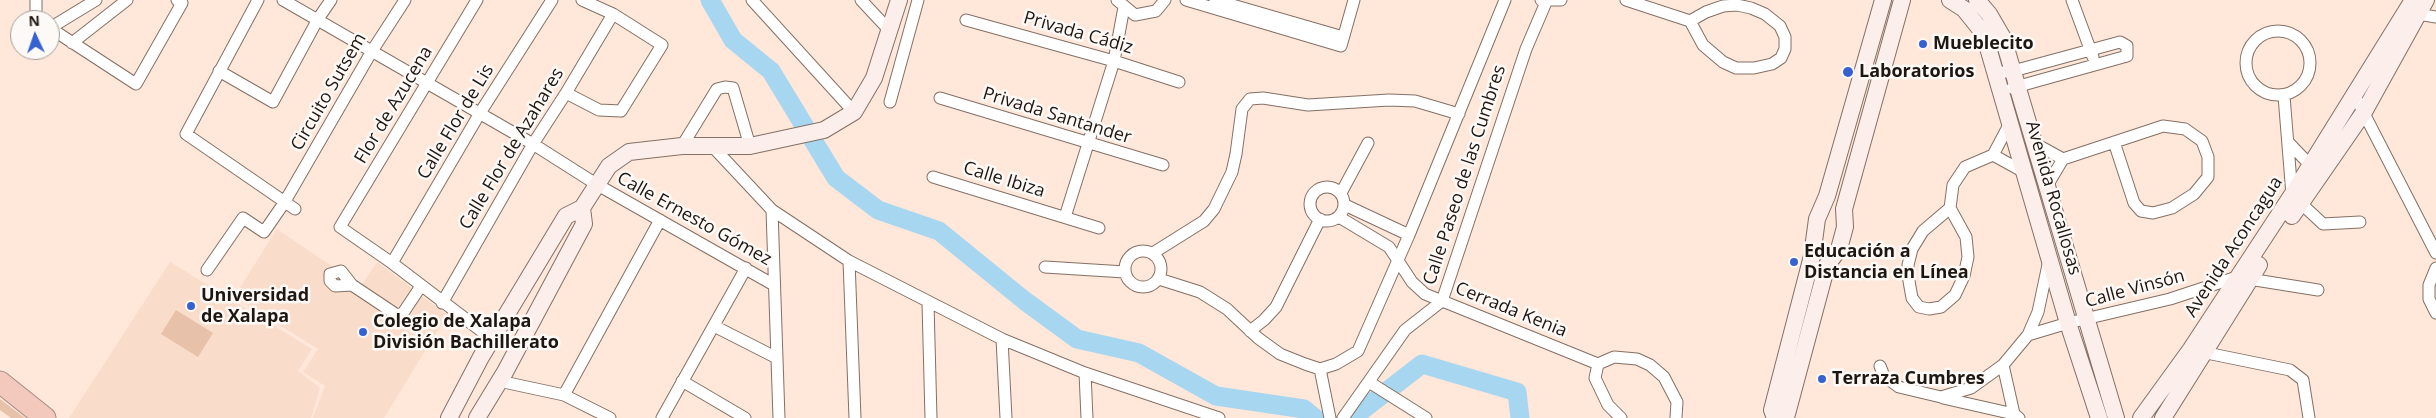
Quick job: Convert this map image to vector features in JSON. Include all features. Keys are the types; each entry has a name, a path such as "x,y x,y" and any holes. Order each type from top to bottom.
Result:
{"highway":[{"path":"0,382 45,418"}],"street":[{"path":"60,22 96,0"},
{"path":"72,44 127,0"},
{"path":"60,35 136,84 182,3 177,0"},
{"path":"258,0 186,134 295,209"},
{"name":"Calle Ernesto Gómez","path":"283,0 533,144 596,184 774,285"},
{"path":"219,71 273,102 318,19 331,0"},
{"name":"Circuito Sutsem","path":"207,270 243,218 264,232 284,203 372,51 405,0"},
{"name":"Flor de Azucena","path":"392,263 340,227 477,0"},
{"name":"Calle Flor de Lis","path":"392,263 480,113 552,0"},
{"path":"566,93 599,110 621,111 662,45 613,14 582,0"},
{"path":"752,0 854,112"},
{"path":"861,0 890,31"},
{"path":"449,418 492,339 566,216 582,208 609,166 629,152 682,146 750,146 782,141 824,130 854,112 874,78 899,0"},
{"path":"890,102 918,0"},
{"path":"1121,3 1135,15 1156,10 1165,0"},
{"path":"1186,0 1339,41"},
{"path":"1215,0 1339,41"},
{"path":"1339,41 1347,0"},
{"path":"1339,41 1354,0"},
{"name":"Calle Paseo de las Cumbres","path":"1320,369 1336,364 1358,351 1397,259 1409,236 1505,0"},
{"path":"1545,0 1561,0"},
{"name":"Calle Paseo de las Cumbres","path":"1343,418 1405,330 1442,301 1526,49 1545,0"},
{"path":"1626,0 1690,21 1703,45 1723,62 1736,68 1754,68 1772,64 1781,58 1785,50 1785,37 1780,26 1765,14 1751,8 1737,5 1723,6 1706,12 1690,21"},
{"path":"1782,416 1812,256 1817,219 1824,205 1883,0"},
{"path":"1782,416 1827,265 1839,249 1845,226 1844,209 1902,0"},
{"name":"Avenida Rocallosas","path":"1950,0 1964,9 1984,34 2068,323 2099,418"},
{"name":"Avenida Rocallosas","path":"1976,0 1989,14 2003,38 2116,418"},
{"path":"2072,0 2096,64"},
{"path":"1065,217 1114,61 1121,3"},
{"path":"2416,5 2436,17"},
{"name":"Avenida Aconcagua","path":"2296,200 2311,166 2416,5"},
{"name":"Avenida Aconcagua","path":"2163,418 2198,351 2244,278 2296,200 2364,112 2416,5"},
{"name":"Calle Flor de Azahares","path":"442,303 533,144 613,14"},
{"name":"Privada Cádiz","path":"966,20 1114,61 1180,82"},
{"path":"2273,31 2294,35 2303,42 2308,52 2310,63 2308,74 2302,84 2284,96 2264,91 2256,85 2247,68 2246,58 2252,44 2264,34 2273,31"},
{"path":"1996,73 2015,79 2096,64 2126,56 2127,46 2120,42 2090,50 2015,79 2001,91"},
{"path":"874,78 896,79"},
{"path":"682,146 717,89 725,86 733,88 750,146"},
{"path":"2284,96 2296,200 2323,224 2360,222"},
{"path":"2355,96 2435,247"},
{"name":"Privada Santander","path":"940,98 1163,166"},
{"path":"1153,253 1204,221 1214,209 1232,172 1242,110 1250,99 1263,98 1308,106 1389,100 1415,101 1459,114"},
{"path":"1950,208 1923,231 1912,249 1908,265 1908,281 1912,298 1919,307 1929,310 1942,308 1955,295 1964,276 1968,257 1966,237 1950,208 1953,185 1965,167 1993,155 2010,123"},
{"path":"2047,186 2063,159 2114,142 2163,126 2184,129 2202,141 2208,157 2208,177 2194,194 2172,208 2153,213 2141,211 2134,203 2114,142"},
{"path":"1341,193 1368,143"},
{"path":"2034,143 2063,159"},
{"path":"2289,144 2311,166"},
{"path":"712,147 772,210 849,261 1002,340 1085,373 1219,418"},
{"path":"1993,155 2024,172"},
{"name":"Calle Ibiza","path":"933,177 1099,228"},
{"path":"1324,186 1336,189 1341,193 1345,205 1339,217 1330,221 1320,219 1311,210 1310,198 1313,192 1324,186"},
{"path":"1345,205 1409,236"},
{"path":"1824,205 1844,209"},
{"path":"477,418 584,224 582,208"},
{"path":"772,210 779,418"},
{"name":"Cerrada Kenia","path":"1339,217 1389,246 1412,282 1425,294 1598,364"},
{"path":"1250,331 1276,307 1320,219"},
{"path":"564,395 660,220"},
{"path":"2040,226 2057,221"},
{"path":"1141,250 1153,253 1162,268 1158,279 1149,286 1142,287 1131,283 1125,272 1126,260 1130,255 1141,250"},
{"path":"1941,397 1971,388 2003,365 2028,335 2038,312 2049,258"},
{"path":"849,261 855,418"},
{"path":"392,263 442,303 492,339"},
{"path":"1045,267 1125,272"},
{"path":"662,418 746,268"},
{"path":"2436,268 2429,285 2429,299 2436,313"},
{"path":"2244,278 2318,290"},
{"name":"Calle Vinsón","path":"2028,335 2244,278"},
{"path":"1158,279 1200,292 1227,309 1250,331 1280,354 1320,369 1330,418"},
{"path":"352,285 397,315 403,313 421,286"},
{"path":"928,303 931,418"},
{"path":"714,326 777,358"},
{"path":"1002,340 1006,418"},
{"path":"2198,351 2290,370 2303,380 2309,418"},
{"name":"Avenida Aconcagua","path":"2141,418 2198,351"},
{"path":"1621,418 1608,405 1595,378 1598,364 1614,357 1637,359 1650,365 1664,377 1677,402 1676,418"},
{"path":"1880,366 1884,376 1899,387 2016,416 2003,365"},
{"path":"1085,373 1087,418"},
{"path":"499,381 564,395 610,418"},
{"path":"682,381 745,418"},
{"path":"1369,382 1426,418"}],"shaded area":[{"name":"Colegio de Xalapa División Bachillerato","path":"277,229 361,286 377,262 447,315 384,418 313,418 325,386 303,372 318,349 234,297"},
{"name":"Universidad de Xalapa","path":"170,262 312,349 298,371 320,388 311,418 69,418"},
{"path":"176,310 213,333 198,357 161,334"},
{"path":"0,399 25,418 11,418 0,410"}],"waterway":[{"path":"710,0 733,40 771,71 836,178 878,210 939,231 1025,301 1077,339 1139,353 1216,396 1304,409 1315,418"},
{"path":"1352,418 1422,364 1517,392 1520,418"}],"place":[{"name":"Mueblecito","path":"1923,44"},
{"name":"Laboratorios","path":"1848,72"},
{"name":"Educación a Distancia en Línea","path":"1794,262"},
{"name":"Universidad de Xalapa","path":"191,306"},
{"name":"Colegio de Xalapa División Bachillerato","path":"363,332"},
{"name":"Terraza Cumbres","path":"1822,379"}]}
